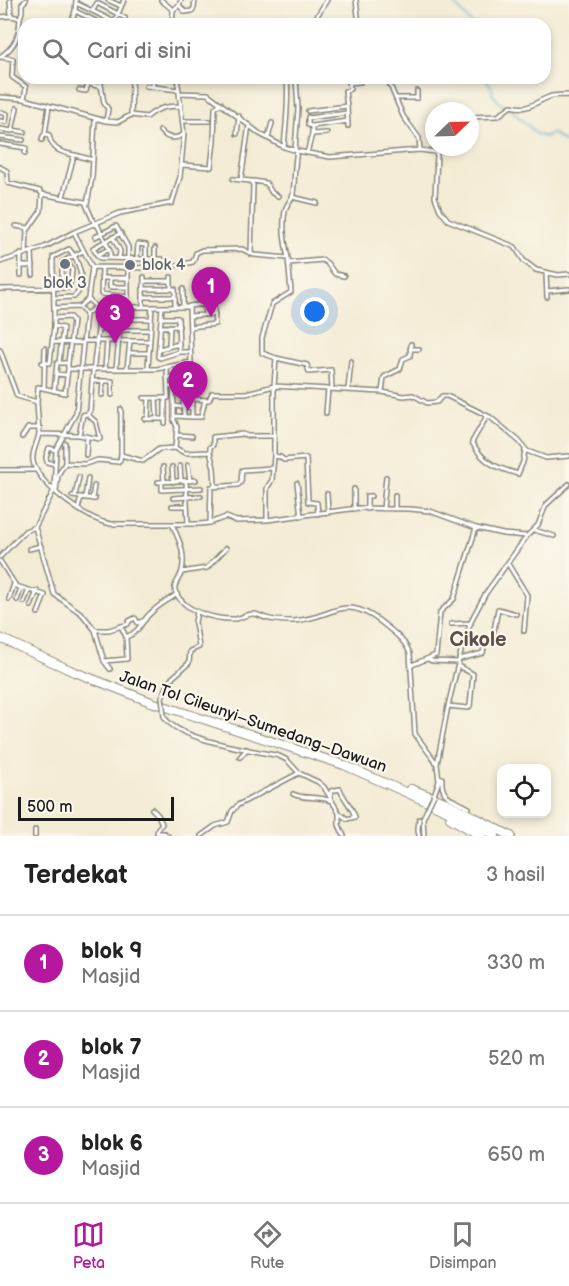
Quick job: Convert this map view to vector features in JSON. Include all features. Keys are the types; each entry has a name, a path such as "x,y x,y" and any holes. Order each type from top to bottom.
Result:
{"highway":[{"name":"Jalan Tol Cileunyi–Sumedang–Dawuan","path":"0,640 151,702 303,750 367,775 448,811 495,836"},
{"name":"Jalan Tol Cileunyi–Sumedang–Dawuan","path":"0,640 69,673 149,705 326,762 426,804 488,836"},
{"path":"367,775 437,799 511,836"},
{"path":"426,804 482,836"}],"street":[{"path":"10,0 11,16"},
{"path":"0,17 20,18 22,4 26,0"},
{"path":"86,7 90,0"},
{"path":"108,0 121,6"},
{"path":"116,18 124,0"},
{"path":"161,0 173,10"},
{"path":"172,18 173,10 181,0"},
{"path":"179,5 185,12 192,11 195,0"},
{"path":"316,18 327,0"},
{"path":"356,0 358,18"},
{"path":"72,18 77,2 106,18"},
{"path":"93,10 98,2 125,18"},
{"path":"75,11 90,18"},
{"path":"0,57 9,50 18,36"},
{"path":"0,57 13,59 12,77 18,81"},
{"path":"22,84 26,87 24,99"},
{"path":"79,90 86,91 88,84 101,87"},
{"path":"100,84 104,103 108,109 106,121"},
{"path":"131,115 132,84"},
{"path":"0,262 45,248 74,232 120,213 166,206 172,203 182,165 184,134 178,84"},
{"path":"284,147 287,84"},
{"path":"296,84 296,151 292,197 284,213 284,238 289,261 291,292 272,304 262,338 262,353 307,365 310,372 332,370 326,413"},
{"path":"347,106 308,109 308,125 348,123 347,106 345,91 350,89 349,84"},
{"path":"390,84 408,123 419,138 420,150"},
{"path":"146,86 208,94 268,138 296,151 330,157 425,151"},
{"path":"396,98 417,98 417,91"},
{"path":"102,93 107,93"},
{"path":"479,117 498,116 511,106 524,108 556,94 569,95"},
{"path":"0,97 24,99 94,119 118,122 131,115 147,117 158,108 181,106"},
{"path":"182,165 211,167 215,108 221,102"},
{"path":"42,140 49,106"},
{"path":"8,146 17,108"},
{"path":"0,112 7,114 6,122 0,121"},
{"path":"308,118 347,113"},
{"path":"292,115 297,116"},
{"path":"237,134 239,117"},
{"path":"94,119 93,160 87,204 109,249 110,258"},
{"path":"184,121 210,121"},
{"path":"268,138 272,123"},
{"path":"241,180 249,125"},
{"path":"307,153 312,126"},
{"path":"0,129 25,132"},
{"path":"160,131 172,138 184,134"},
{"path":"312,134 327,132"},
{"path":"45,134 49,135 52,145 57,150 93,160"},
{"path":"0,137 23,140"},
{"path":"0,144 26,148 25,153"},
{"path":"63,197 74,155"},
{"path":"437,156 435,197 446,218 515,247 524,261 536,270 569,274"},
{"path":"0,167 7,171 8,183 33,187 40,190 42,194 41,211 28,228 26,253"},
{"path":"233,179 266,183 272,194 278,196"},
{"path":"251,181 253,184 251,254"},
{"path":"42,194 87,204"},
{"path":"292,197 317,203"},
{"path":"16,226 28,228"},
{"path":"95,237 115,226 128,247 128,308"},
{"path":"54,308 79,307 88,299 92,267 74,232"},
{"path":"62,279 62,264 67,260 121,233"},
{"path":"113,237 119,249 119,258"},
{"path":"136,258 139,244 146,245 146,268"},
{"path":"93,248 100,258 162,259"},
{"path":"155,248 155,259"},
{"path":"46,363 53,342 55,318 53,288 53,257 69,249 81,269 78,293 74,297 54,298"},
{"path":"97,255 109,249"},
{"path":"92,267 162,268 193,262 198,250 242,249 251,254 289,261 322,260 335,274 344,276"},
{"path":"32,251 33,275"},
{"path":"21,254 21,275"},
{"path":"67,260 72,270 69,298"},
{"path":"21,266 33,266"},
{"path":"102,268 101,294 128,297"},
{"path":"546,272 547,297"},
{"path":"190,327 214,325 212,276"},
{"path":"53,280 80,278"},
{"path":"101,278 128,278"},
{"path":"110,278 110,287 128,287"},
{"path":"143,307 144,279 171,279 171,289"},
{"path":"205,315 203,285 213,284"},
{"path":"118,287 118,296"},
{"path":"0,289 70,288"},
{"path":"144,289 175,289 175,307"},
{"path":"183,289 183,307"},
{"path":"546,291 569,289"},
{"path":"143,297 175,297"},
{"path":"88,299 96,307"},
{"path":"55,491 56,450 76,413 86,314 96,307 189,307 214,303"},
{"path":"79,307 86,314"},
{"path":"116,369 122,307"},
{"path":"148,369 152,307"},
{"path":"162,307 160,358 179,352 190,352"},
{"path":"189,307 192,417"},
{"path":"189,316 215,314"},
{"path":"55,318 73,319 68,375 65,393 37,388 40,428 33,458 37,470 55,491 78,509 108,523 210,523 226,517 236,521 267,520 354,509 395,509 430,511 476,528 527,536"},
{"path":"162,318 177,318 179,352"},
{"path":"79,435 83,415 90,411 99,321 101,319 151,319"},
{"path":"54,326 63,328 54,391"},
{"path":"170,326 170,346"},
{"path":"161,327 179,326"},
{"path":"98,330 151,330"},
{"path":"53,342 160,340"},
{"path":"105,370 107,341"},
{"path":"127,369 130,341"},
{"path":"159,349 179,344"},
{"path":"382,392 384,377 399,371 403,358 410,356 411,344"},
{"path":"44,388 45,348"},
{"path":"410,349 419,349"},
{"path":"0,350 17,396 38,402"},
{"path":"129,353 149,352"},
{"path":"267,520 267,488 272,480 274,456 276,358"},
{"path":"348,390 351,361"},
{"path":"68,369 148,369 191,362"},
{"path":"46,363 68,363"},
{"path":"167,367 168,387 167,398 165,421 146,419 146,398 156,398 167,398 174,398"},
{"path":"56,374 68,375"},
{"path":"168,378 182,375 184,416"},
{"path":"92,381 112,381 112,394"},
{"path":"102,395 103,381"},
{"path":"173,386 174,420 177,423 175,448"},
{"path":"168,387 183,386"},
{"path":"192,399 209,400 212,393 246,393 274,387 413,395 427,403 438,402 442,396 447,396 487,416 519,441 525,450 540,457 569,456"},
{"path":"156,398 157,419"},
{"path":"174,416 202,416 205,400"},
{"path":"174,406 192,408"},
{"path":"65,463 85,464 101,459 119,461 121,409"},
{"path":"39,434 79,435 100,439 96,422 87,414"},
{"path":"487,416 472,442 488,462 499,469 518,474 525,450"},
{"path":"22,437 28,428 40,428"},
{"path":"215,486 210,452 214,436 242,434 274,436"},
{"path":"177,435 192,436"},
{"path":"86,455 87,437"},
{"path":"38,613 45,595 14,584 0,559 25,531 35,527 55,491 58,475 65,463 65,443"},
{"path":"55,464 47,462 46,457 49,448 56,450"},
{"path":"121,455 143,461 159,449 175,448 185,453 210,452"},
{"path":"274,456 284,460 306,458 308,502 317,503 318,514"},
{"path":"188,465 186,489 188,523"},
{"path":"180,466 181,481"},
{"path":"172,467 173,482"},
{"path":"163,468 162,490 201,488"},
{"path":"210,523 211,487 238,485 241,482 242,470 273,468"},
{"path":"0,470 37,470"},
{"path":"79,477 74,496 94,499 94,486"},
{"path":"383,509 386,477"},
{"path":"78,509 88,478"},
{"path":"161,482 196,480"},
{"path":"297,483 301,516"},
{"path":"422,836 421,818 439,786 437,764 448,706 463,643 471,623 486,592 527,536 534,530 546,505 569,483"},
{"path":"354,489 354,509"},
{"path":"327,494 328,513"},
{"path":"395,495 395,509"},
{"path":"173,498 201,496"},
{"path":"367,509 367,496 371,496"},
{"path":"300,505 305,504"},
{"path":"172,506 187,506"},
{"path":"172,524 184,552 182,572 175,585 180,597 197,612 225,619 237,619 255,614 269,619 292,621 314,618 335,609 354,607 377,618 394,633 409,650 415,734 437,764"},
{"path":"35,527 54,594 82,614 95,630 104,661 110,669"},
{"path":"411,666 436,655 440,612 454,599 476,528"},
{"path":"534,530 554,536"},
{"path":"29,549 41,546"},
{"path":"182,572 207,568 226,548"},
{"path":"508,564 527,595 524,631"},
{"path":"9,599 14,584"},
{"path":"17,600 21,588"},
{"path":"24,602 29,590"},
{"path":"31,606 37,591"},
{"path":"126,637 141,627 152,612 180,597"},
{"path":"428,659 432,662 459,662 483,654 486,641 492,641 498,610 516,614"},
{"path":"197,612 195,622 199,647 190,651 189,663 171,679 162,697 164,716 169,724 181,732 212,742 279,756 287,760 299,773 318,782 330,800 339,813 347,819 355,817 353,809 343,797 340,789 331,791 330,800"},
{"path":"141,615 145,620"},
{"path":"95,630 121,627 135,618 138,623 145,620"},
{"path":"451,624 471,623"},
{"path":"104,661 128,658 126,637 121,627"},
{"path":"448,706 468,708 470,706 473,674 459,662"},
{"path":"240,757 247,749"},
{"path":"201,836 215,826 228,822 232,811 241,802 274,788 299,773"},
{"path":"439,777 442,778 441,787 446,795 469,808"},
{"path":"293,794 299,797 321,797 330,800"},
{"path":"152,809 162,824 157,833 164,833 168,836"},
{"path":"339,813 340,827 344,836"},
{"path":"35,830 35,836"}],"waterway":[{"path":"451,0 467,18"},
{"path":"489,84 492,94 506,109"},
{"path":"510,109 538,135 545,137 552,133 569,145"}],"place":[{"name":"blok 3","path":"65,264"},
{"name":"blok 4","path":"130,265"},
{"name":"blok 9","path":"211,317"},
{"name":"blok 6","path":"115,344"},
{"name":"blok 7","path":"188,411"}],"district":[{"name":"Cikole","path":"478,640"}]}
